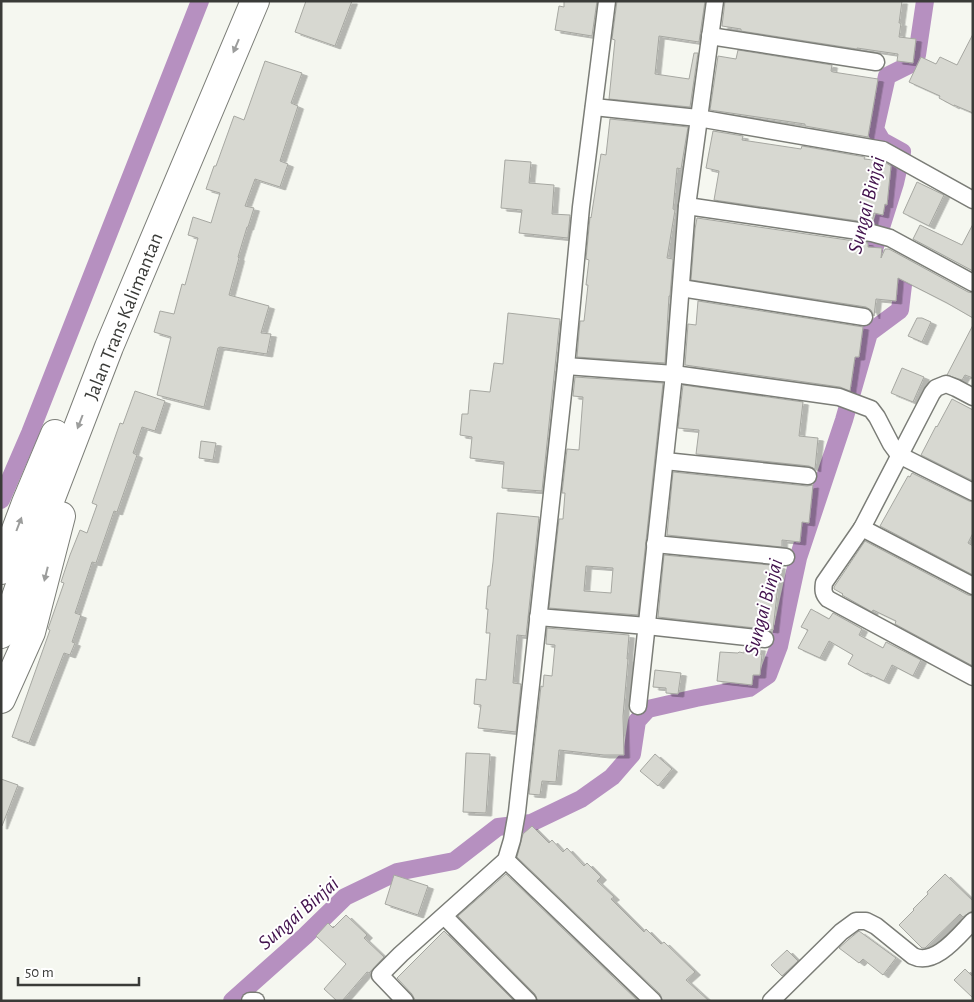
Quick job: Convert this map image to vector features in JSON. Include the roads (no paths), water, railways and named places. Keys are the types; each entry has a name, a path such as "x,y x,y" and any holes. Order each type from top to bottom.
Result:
{"highway":[{"name":"Jalan Trans Kalimantan","path":"1,570 30,494 236,1"},
{"name":"Jalan Trans Kalimantan","path":"5,625 44,516 109,347 255,1"},
{"path":"1,699 28,640 34,622 68,491 66,458"}],"street":[{"path":"405,1001 380,975 506,860 512,840 566,366 581,207 607,1"},
{"path":"638,706 674,374 687,206 715,1"},
{"path":"710,36 876,62"},
{"path":"594,107 698,118 883,150 973,200"},
{"path":"687,206 872,233 890,238 973,283"},
{"path":"681,288 864,317"},
{"path":"566,366 674,374 839,398 871,409 878,417 891,444 899,455 973,492"},
{"path":"973,397 946,384 936,388 932,393 862,528 824,583 823,588 828,599 973,677"},
{"path":"665,461 808,476"},
{"path":"862,528 973,586"},
{"path":"655,544 786,557"},
{"path":"538,617 647,626 765,639"},
{"path":"506,860 653,1001"},
{"path":"444,916 528,1001"},
{"path":"771,1001 841,932 856,921 866,921 876,926 919,959 935,956 973,921"},
{"path":"250,1001 256,1001"}],"waterway":[{"path":"1,500 30,433 200,1"},
{"name":"Sungai Binjai","path":"232,1001 305,936 345,897 397,872 454,861 498,827 531,823 581,799 612,777 632,754 637,721 648,709 749,688 768,675 779,646 798,558 844,420 869,333 900,310 903,285 874,269 871,259 895,183 902,152 882,141 875,129 887,76 909,65 917,55 925,1"}]}
